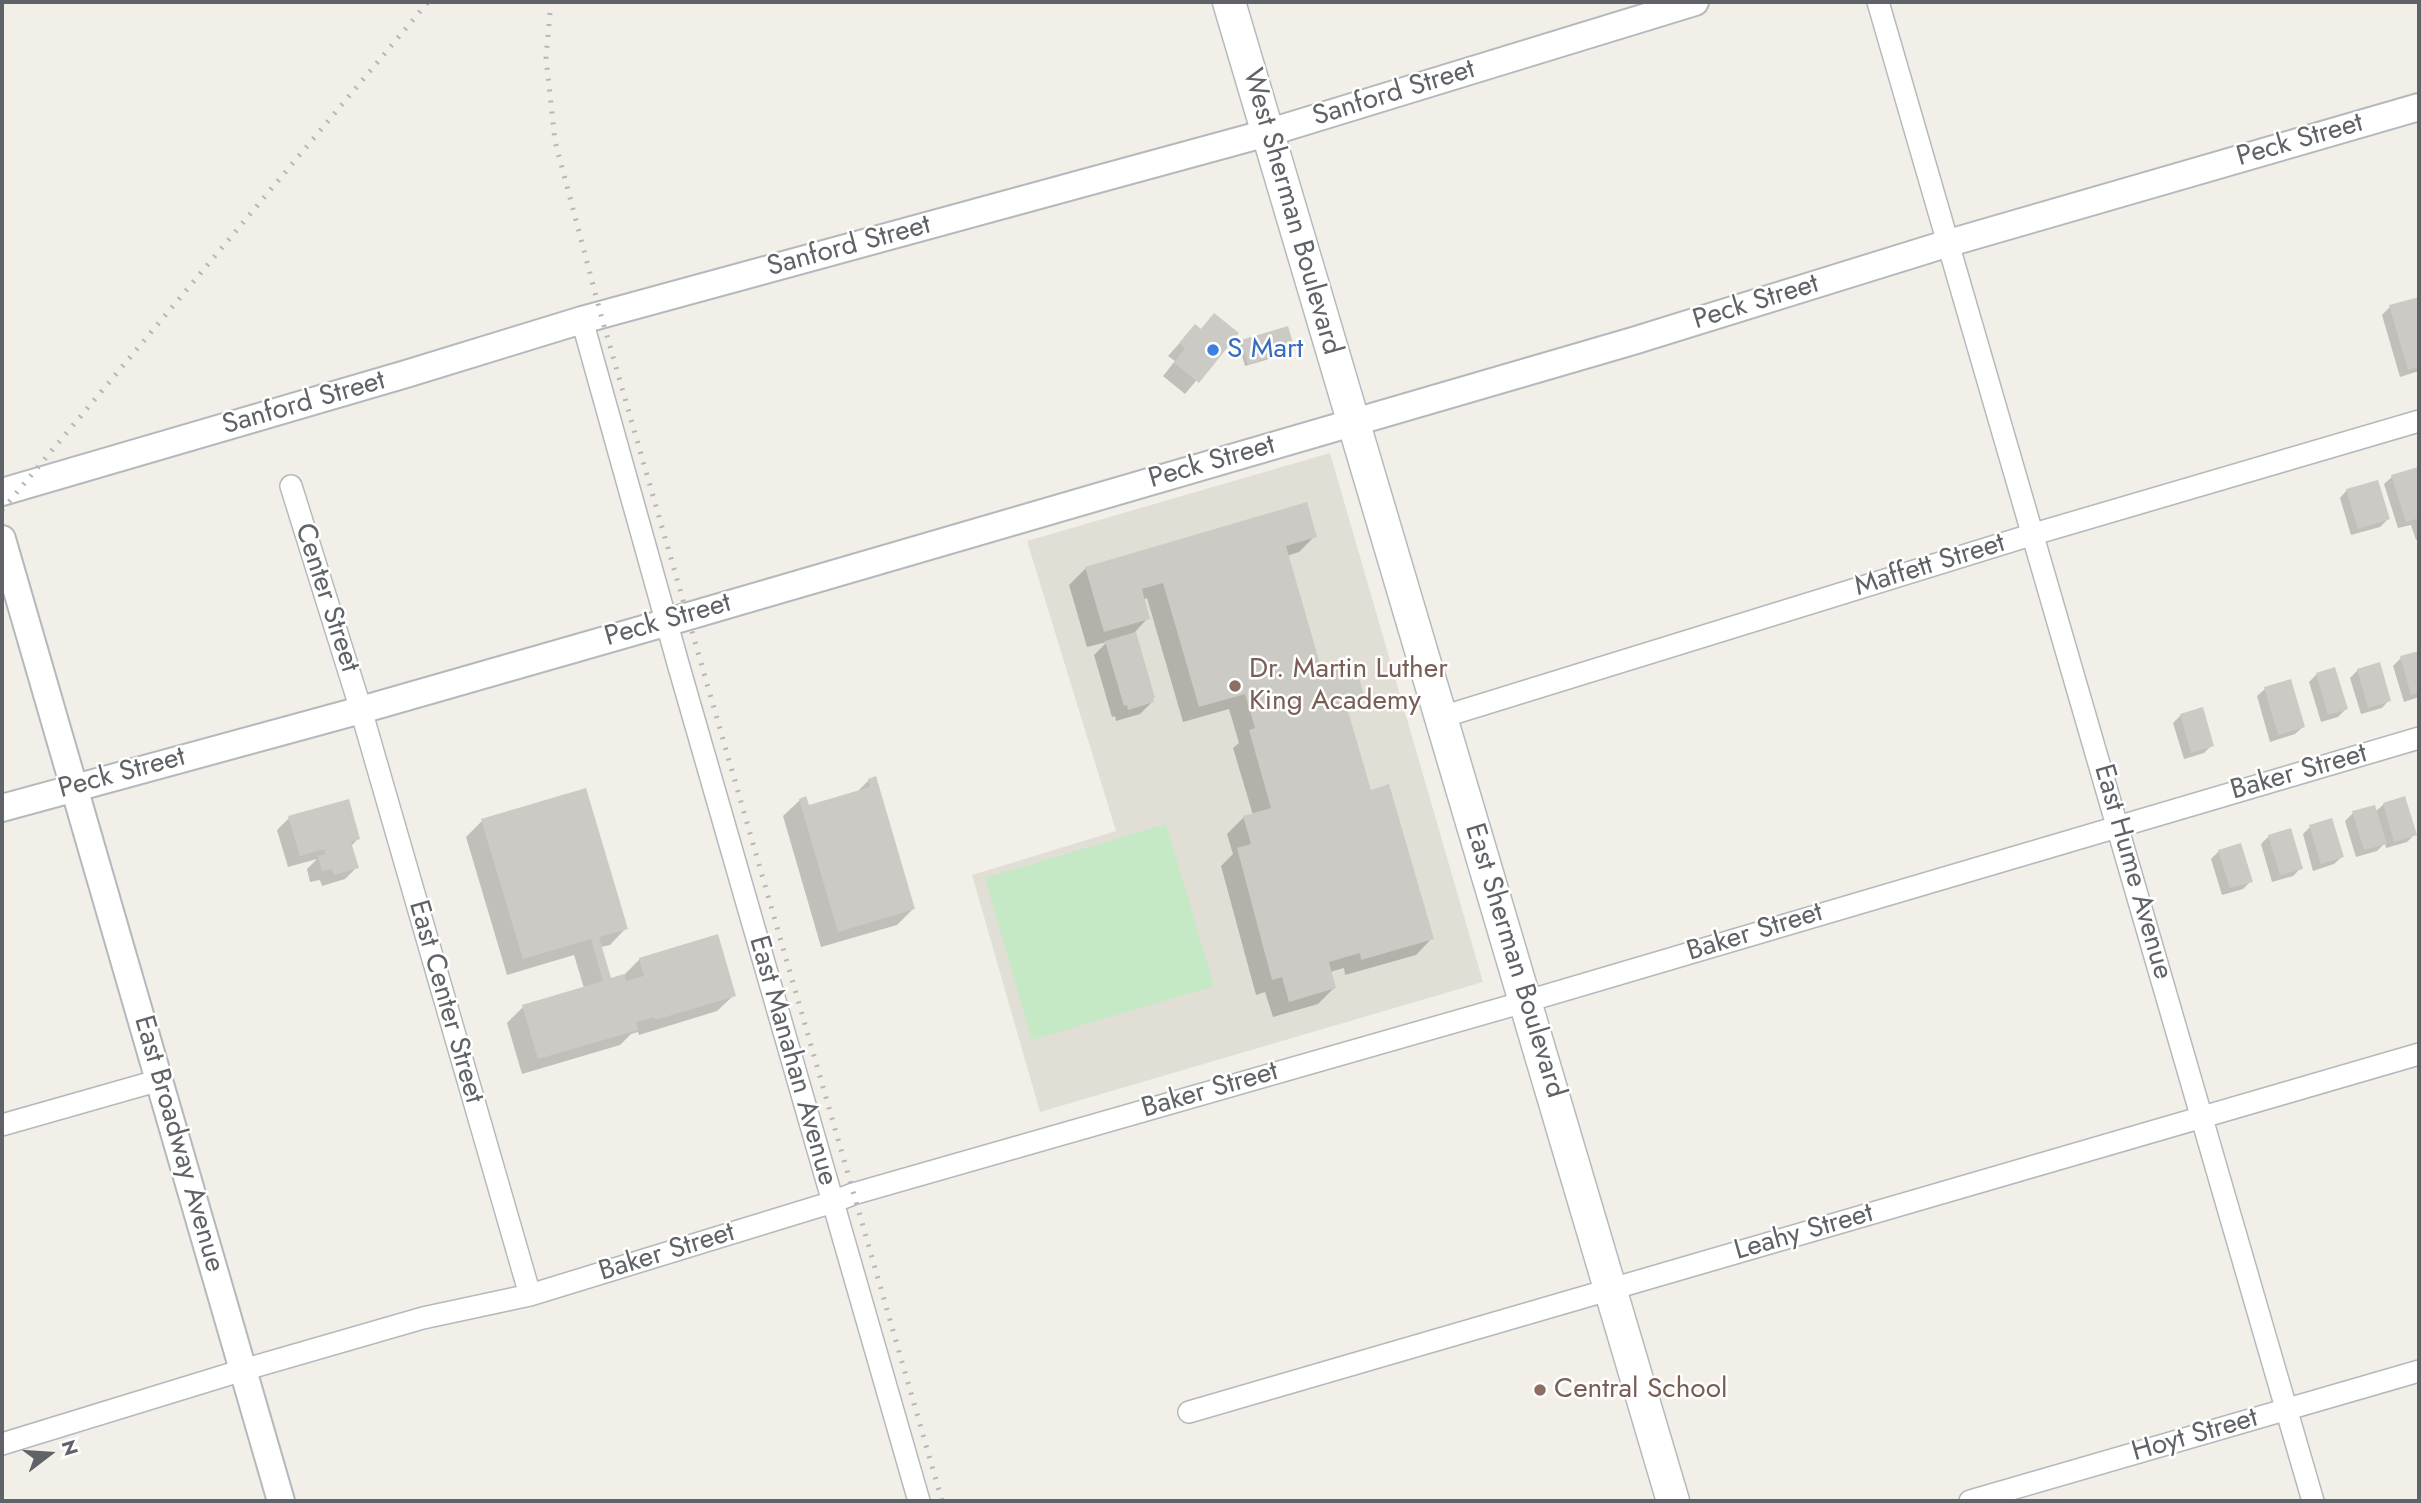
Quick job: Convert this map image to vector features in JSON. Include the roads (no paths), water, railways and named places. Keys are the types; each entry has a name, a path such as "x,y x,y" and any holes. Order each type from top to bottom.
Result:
{"main road":[{"name":"West Sherman Boulevard","path":"1228,2 1352,422"},
{"name":"East Sherman Boulevard","path":"1352,422 1442,716 1673,1501"}],"street":[{"name":"Sanford Street","path":"2,492 582,320 1267,133 1695,2"},
{"name":"East Hume Avenue","path":"1878,2 2313,1501"},
{"name":"Peck Street","path":"2,808 361,710 1633,341 1949,243 2419,107"},
{"name":"East Manahan Avenue","path":"582,320 919,1501"},
{"name":"Maffett Street","path":"1442,716 2034,534 2419,421"},
{"name":"Center Street","path":"291,486 361,710"},
{"name":"East Broadway Avenue","path":"2,539 281,1501"},
{"name":"East Center Street","path":"361,710 530,1295"},
{"name":"Baker Street","path":"2,1444 423,1318 530,1295 853,1194 1524,1002 2419,738"},
{"name":"Leahy Street","path":"1189,1412 2419,1054"},
{"path":"2,1125 160,1080"},
{"name":"Hoyt Street","path":"1970,1501 2419,1371"}],"railway":[{"path":"2,510 428,2"},
{"path":"551,2 546,57 555,141 601,315 942,1501"}],"place":[{"name":"S Mart","path":"1213,350"},
{"name":"Dr. Martin Luther King Academy","path":"1235,686"},
{"name":"Central School","path":"1540,1390"}]}
